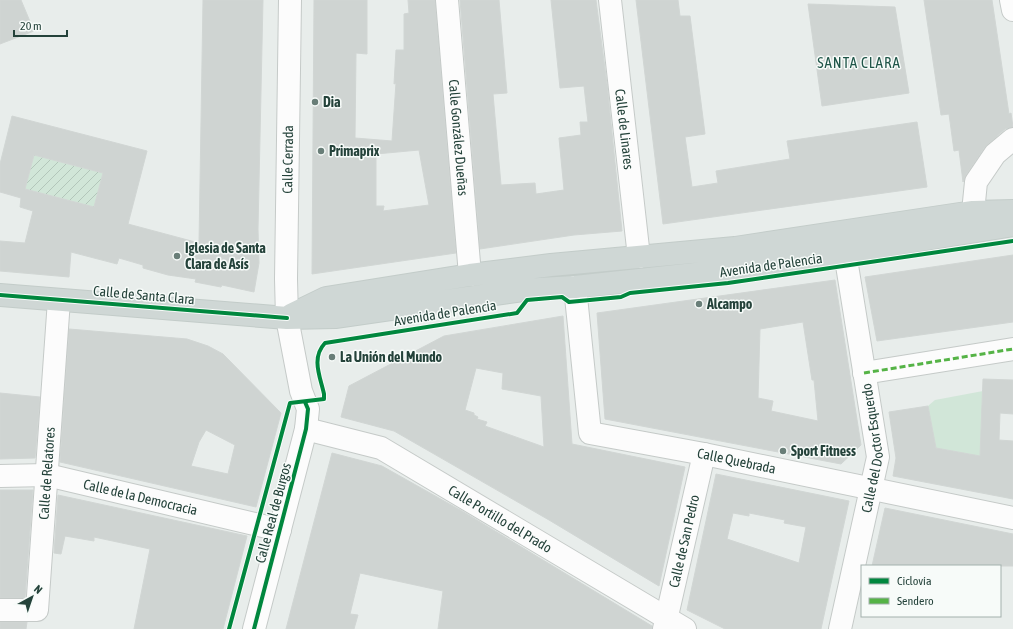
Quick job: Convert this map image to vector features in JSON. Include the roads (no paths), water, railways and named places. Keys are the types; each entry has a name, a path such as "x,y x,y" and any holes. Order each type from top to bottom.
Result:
{"main road":[{"name":"Avenida de Palencia","path":"287,318 326,298 470,275 735,248 973,212 1013,211"},
{"name":"Avenida de Palencia","path":"287,318 334,318 523,290 575,287 732,270 1013,225"},
{"name":"Calle de Santa Clara","path":"0,295 287,318"}],"street":[{"name":"Calle Cerrada","path":"287,318 286,279 290,0"},
{"name":"Calle González Dueñas","path":"447,0 470,275"},
{"name":"Calle de Linares","path":"610,0 639,257"},
{"path":"1011,0 1013,10"},
{"path":"973,212 976,182 995,154 1013,139"},
{"name":"Calle del Doctor Esquerdo","path":"840,629 878,457 844,253"},
{"name":"Calle Quebrada","path":"575,287 590,433 704,454 1013,518"},
{"name":"Calle de Relatores","path":"0,610 37,610 59,300"},
{"name":"Calle Real de Burgos","path":"254,629 306,429 308,409 301,391 287,318"},
{"path":"864,373 1013,350"},
{"name":"Calle Portillo del Prado","path":"306,429 381,448 665,623 685,629"},
{"name":"Calle de San Pedro","path":"665,623 704,454"},
{"name":"Calle de la Democracia","path":"0,476 47,476 280,530"}],"place":[{"name":"Dia","path":"315,102"},
{"name":"Primaprix","path":"321,151"},
{"name":"Iglesia de Santa Clara de Asís","path":"177,256"},
{"name":"Alcampo","path":"699,304"},
{"name":"La Unión del Mundo","path":"332,357"},
{"name":"Sport Fitness","path":"783,451"}],"district":[{"name":"SANTA CLARA","path":"859,62"}]}
